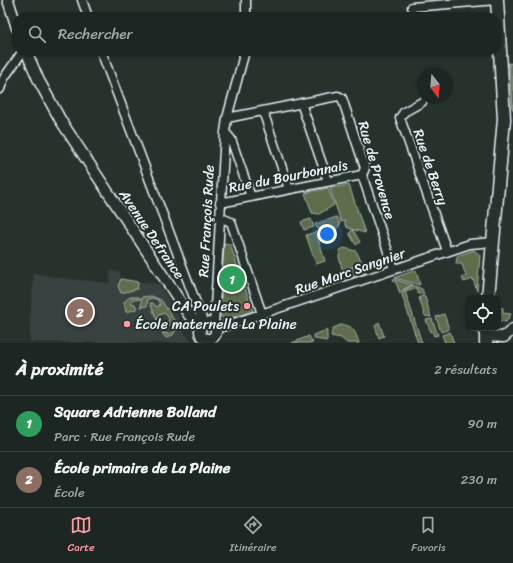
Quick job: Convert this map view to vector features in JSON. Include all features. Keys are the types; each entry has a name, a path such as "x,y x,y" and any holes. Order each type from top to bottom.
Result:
{"main road":[{"path":"497,0 498,12"},
{"path":"488,295 503,134 500,56"}],"street":[{"path":"8,0 12,12"},
{"path":"82,0 86,12"},
{"path":"246,0 246,12"},
{"path":"412,7 497,0"},
{"path":"0,89 4,78 21,56"},
{"name":"Avenue Defrance","path":"27,56 58,116 189,315 209,326 200,332 202,337 210,341"},
{"path":"103,56 134,139 209,326 216,335 210,341"},
{"name":"Rue François Rude","path":"209,326 225,132 227,118 244,56"},
{"name":"Rue de Provence","path":"227,118 338,96 342,98 365,168 362,175 394,269"},
{"path":"301,104 328,181"},
{"name":"Rue de Berry","path":"418,104 404,112 400,118 447,251"},
{"path":"263,111 289,189"},
{"path":"225,132 231,139 251,197"},
{"name":"Rue du Bourbonnais","path":"220,203 362,175"},
{"path":"219,217 231,222 262,314"},
{"name":"Rue Marc Sangnier","path":"209,326 262,314 470,244 493,242"},
{"path":"486,336 504,337 513,329"}],"shaded area":[{"path":"110,271 120,272 120,279 159,284 181,321 184,332 193,343 30,342 30,320 34,273 60,278 110,283"}],"green space":[{"path":"509,63 513,64 513,110 512,107"},
{"path":"349,185 365,233 348,228 345,225 345,221 341,222 330,188"},
{"path":"328,188 334,205 319,214 312,213 305,193"},
{"path":"337,217 340,225 335,231 317,228 315,224"},
{"path":"311,219 314,227 304,230 301,222"},
{"path":"353,230 360,242 356,245 349,233"},
{"path":"316,232 325,261 316,264 306,235"},
{"path":"224,243 230,244 253,311 225,320 220,316"},
{"path":"344,248 356,251 362,262 343,272 339,257 340,250"},
{"path":"474,250 480,255 477,291 473,279 464,282 462,278 466,276 462,264 456,264 457,256"},
{"path":"362,264 366,273 350,278 344,278 344,274 349,269"},
{"path":"416,270 420,285 395,278 396,277"},
{"path":"121,279 138,282 137,289 121,293 118,286"},
{"path":"393,279 413,285 404,289 400,294 396,282 394,282"},
{"path":"411,286 422,289 424,294 418,294 416,288 405,291 422,343 418,343 402,295 404,290"},
{"path":"151,296 161,300 174,320 177,328 173,335 166,338 162,333 170,334 173,330 171,325 159,328 158,325 168,322 169,318 164,313 159,315 157,320 150,303 153,303 157,307 160,305 158,300 153,298 148,299 147,306 141,307 142,297"},
{"path":"422,296 425,297 431,317 425,316 419,298"},
{"path":"130,297 138,297 141,299 132,300 131,303 135,304 137,309 126,312 124,302"},
{"path":"501,308 503,308 503,313 511,314 506,322 501,321"},
{"path":"444,314 449,329 441,332 436,317"},
{"path":"432,319 438,335 434,336 426,320"},
{"path":"379,322 384,336 379,338 375,326"},
{"path":"341,325 348,326 353,330 359,343 347,343 341,338 331,336 333,328"},
{"path":"327,330 327,341 315,339 313,335"},
{"path":"450,332 454,343 445,343 442,335"},
{"path":"309,336 313,343 292,343"}],"place":[{"name":"Square Adrienne Bolland","path":"232,279"},
{"name":"CA Poulets","path":"247,306"},
{"name":"École primaire de La Plaine","path":"80,312"},
{"name":"École maternelle La Plaine","path":"127,324"}]}
